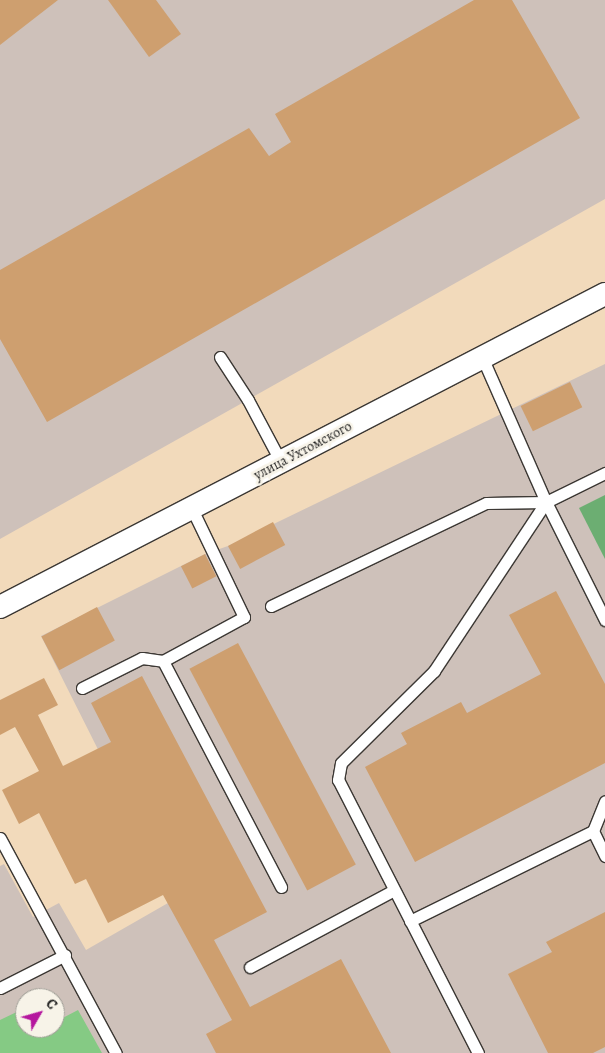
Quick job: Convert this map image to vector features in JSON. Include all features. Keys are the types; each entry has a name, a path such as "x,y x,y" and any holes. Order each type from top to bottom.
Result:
{"street":[{"name":"улица Ухтомского","path":"0,607 605,294"}],"lane":[{"path":"220,357 248,400 281,462"},
{"path":"482,357 546,502 605,620"},
{"path":"271,606 486,503 546,502 605,473"},
{"path":"478,1053 338,780 341,763 434,671 546,502"},
{"path":"82,688 142,658 163,661 244,617 192,509"},
{"path":"163,661 280,887"},
{"path":"410,921 593,831 605,801"},
{"path":"593,831 605,856"},
{"path":"0,838 116,1053"},
{"path":"250,967 394,890"},
{"path":"0,988 64,955"}],"shaded area":[{"path":"0,0 605,0 605,199 0,539"},
{"path":"605,364 605,1053 0,1053 0,866 4,864 33,917 59,903 86,950 168,903 143,839 41,636 205,554 228,546"}],"green space":[{"path":"605,495 605,559 579,508"},
{"path":"78,1010 102,1053 0,1053 0,1020 15,1013 15,1038 65,1038 65,1017"}],"building":[{"path":"0,0 58,0 0,45"},
{"path":"108,0 156,0 181,34 149,57"},
{"path":"474,0 512,0 580,118 47,422 0,339 0,270 249,128 269,156 291,142 275,114"},
{"path":"570,382 582,407 533,431 521,406"},
{"path":"273,522 285,545 240,569 228,546"},
{"path":"205,554 216,576 192,589 181,566"},
{"path":"556,591 605,684 605,763 415,862 365,767 407,744 401,733 461,702 467,713 541,674 509,615"},
{"path":"97,607 115,641 59,670 41,637"},
{"path":"238,643 356,865 307,890 189,669"},
{"path":"142,676 267,912 214,940 250,1007 341,959 391,1053 216,1053 206,1034 232,1020 163,895 108,923 86,879 75,884 39,813 19,824 2,790 39,771 15,727 0,735 0,700 44,678 58,705 38,715 63,766 111,742 91,703"},
{"path":"605,912 605,1047 593,1053 548,1053 508,974 552,952 546,942"}]}
